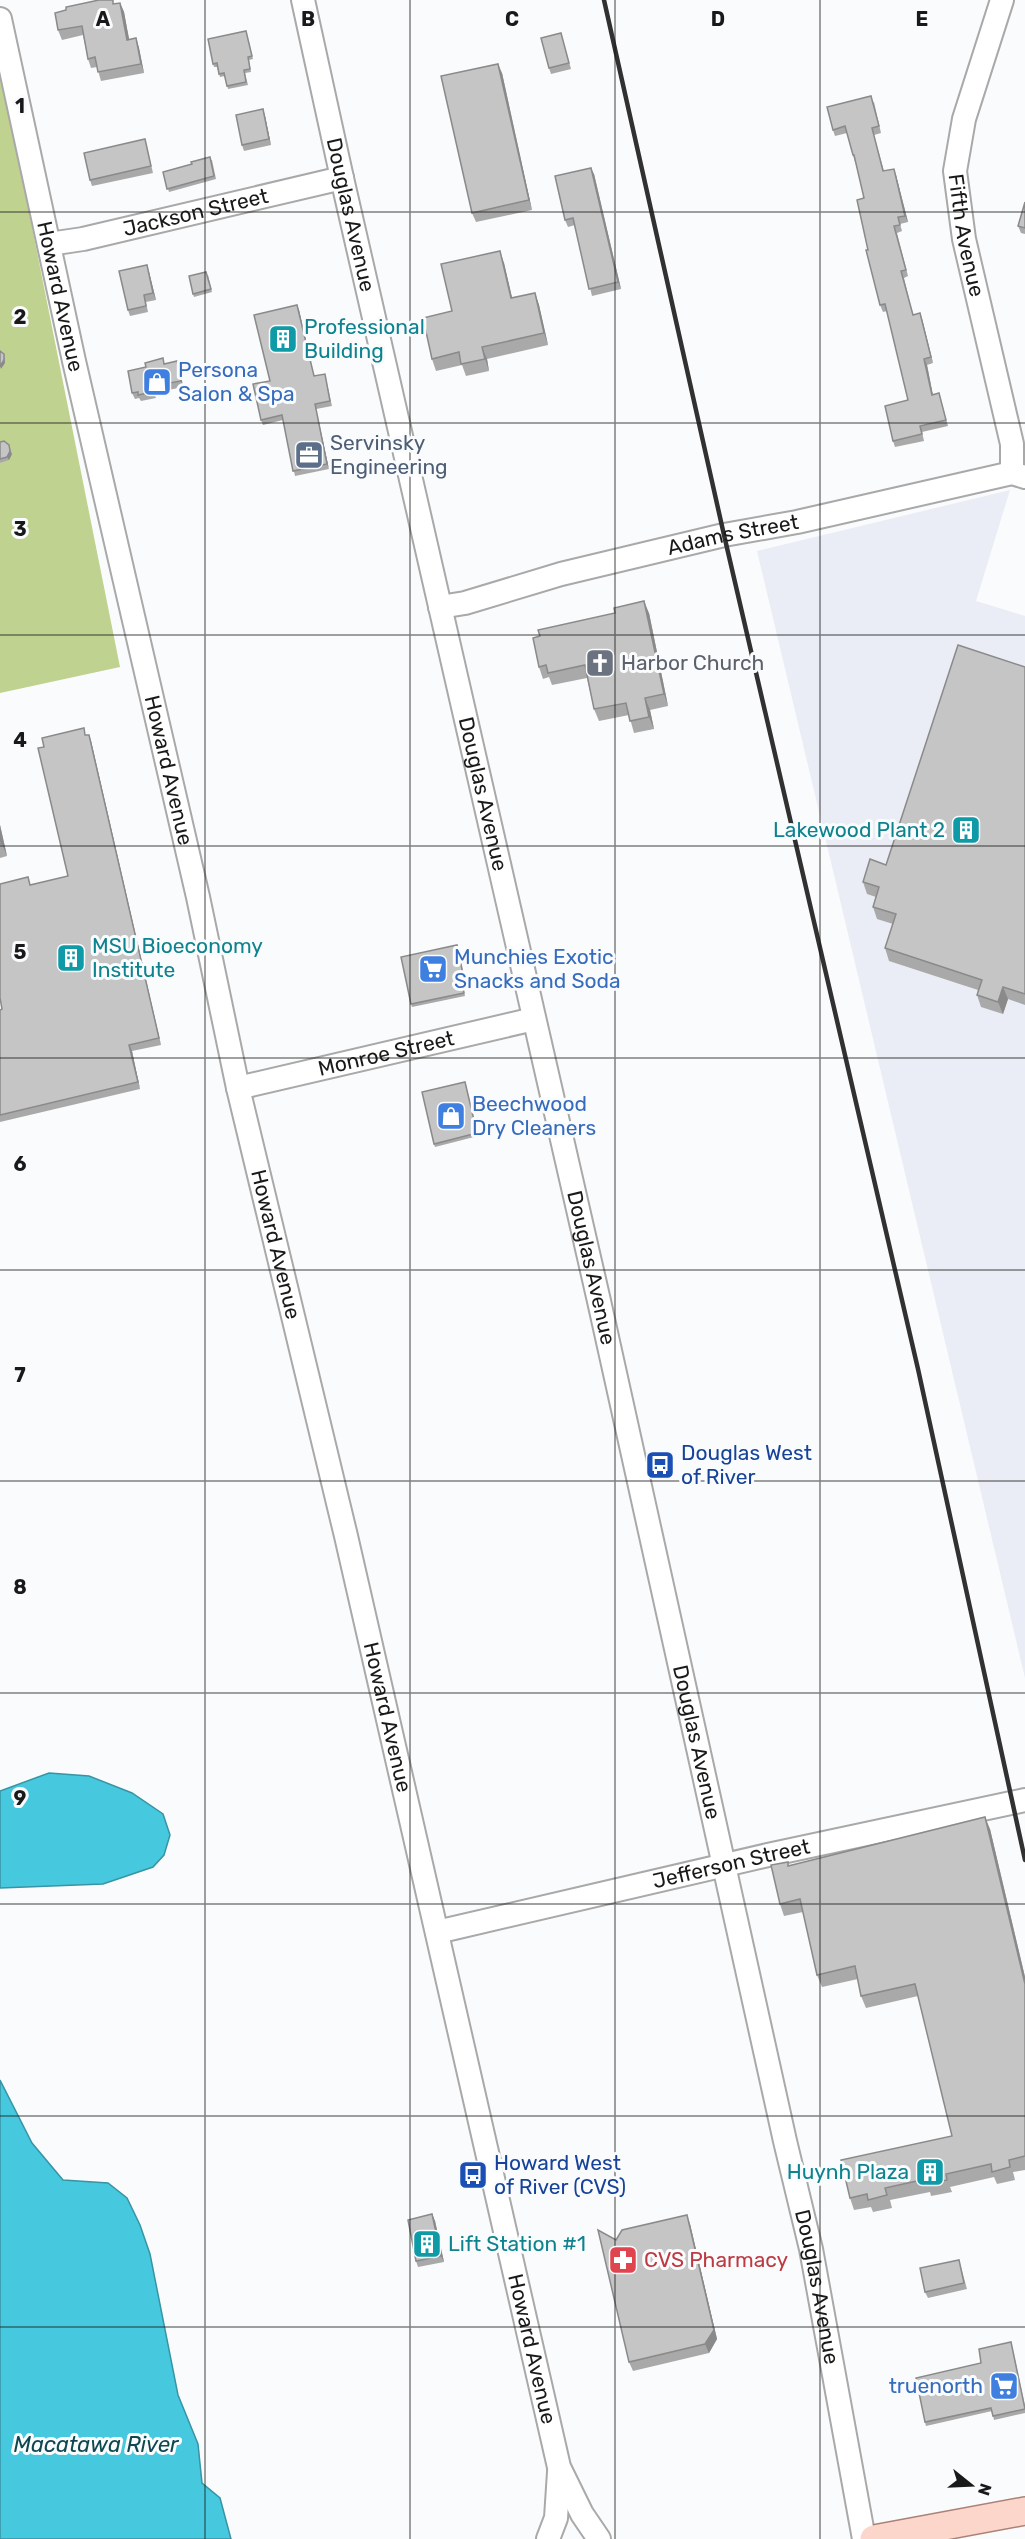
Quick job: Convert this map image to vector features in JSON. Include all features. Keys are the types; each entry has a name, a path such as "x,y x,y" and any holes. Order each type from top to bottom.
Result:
{"main road":[{"path":"874,2539 1025,2511"}],"street":[{"name":"Douglas Avenue","path":"303,0 811,2248 864,2539"},
{"name":"Fifth Avenue","path":"1002,0 964,119 955,171 964,239 1018,475"},
{"name":"Howard Avenue","path":"0,19 198,897 238,1088 346,1536 559,2467 582,2514 599,2539"},
{"name":"Jackson Street","path":"49,244 83,239 342,178"},
{"name":"Adams Street","path":"440,607 465,603 561,574 724,536 1018,475"},
{"name":"Monroe Street","path":"238,1088 534,1019"},
{"name":"Jefferson Street","path":"437,1932 1025,1800"},
{"name":"Howard Avenue","path":"548,2539 556,2518 559,2467"}],"shaded area":[{"path":"1010,490 976,601 1025,616 1025,1678 757,551"}],"green space":[{"path":"0,67 120,667 0,693"}],"water":[{"path":"49,1773 89,1776 132,1793 163,1814 170,1835 164,1855 153,1867 103,1884 0,1888 0,1791"},
{"name":"Macatawa River","path":"0,2080 32,2143 63,2180 108,2183 127,2198 150,2254 178,2395 198,2444 202,2483 220,2498 231,2539 0,2539"}],"building":[{"path":"99,0 113,0 113,4 120,3 127,40 136,38 141,64 98,72 95,57 88,59 82,26 58,30 55,13 66,10 66,7"},
{"path":"246,31 252,56 248,57 250,69 244,70 246,82 227,86 224,73 219,74 217,63 213,64 208,39"},
{"path":"561,33 569,63 549,68 541,38"},
{"path":"498,64 529,200 472,213 441,76"},
{"path":"871,96 879,126 872,128 883,171 894,169 905,216 898,217 900,225 894,226 906,270 901,271 913,315 920,313 931,357 924,359 932,395 939,393 946,420 920,426 922,434 893,441 885,406 908,400 885,304 880,305 866,250 868,250 857,200 864,198 854,155 845,126 833,130 827,107"},
{"path":"263,109 269,139 242,145 236,115"},
{"path":"145,139 151,166 90,180 84,153"},
{"path":"210,157 214,176 167,189 163,172"},
{"path":"591,168 618,282 589,289 573,218 565,220 555,176"},
{"path":"1025,202 1025,228 1018,226"},
{"path":"500,251 511,298 535,293 544,333 482,347 485,359 461,364 459,352 432,359 423,318 452,311 441,264"},
{"path":"147,265 153,293 144,295 146,306 128,310 119,271"},
{"path":"206,272 211,289 193,294 189,276"},
{"path":"297,305 314,376 325,374 330,401 315,404 327,464 293,471 282,415 261,420 253,384 270,381 254,315"},
{"path":"0,351 4,354 4,360 0,366"},
{"name":"Persona Salon & Spa","path":"163,358 164,364 177,361 181,381 152,386 153,392 138,395 138,392 132,393 128,371 146,367 145,363"},
{"path":"4,441 9,445 10,451 7,457 0,459 0,442"},
{"name":"Harbor Church","path":"644,601 664,694 645,698 649,717 630,721 626,703 594,709 585,665 548,673 546,665 539,667 533,638 540,636 538,630 615,613 614,608"},
{"name":"Lakewood Plant 2","path":"958,645 1025,667 1025,994 1003,987 998,1002 977,995 982,980 885,948 896,914 873,907 879,887 863,882 870,859 886,865"},
{"name":"MSU Bioeconomy Institute","path":"84,728 85,735 89,735 159,1038 129,1045 138,1082 0,1115 0,1010 2,1009 0,998 0,884 28,877 30,885 68,876 38,748 44,747 42,738"},
{"name":"Munchies Exotic Snacks and Soda","path":"457,945 464,993 411,1004 401,957"},
{"name":"Beechwood Dry Cleaners","path":"465,1082 477,1133 434,1144 422,1092"},
{"path":"985,1817 1025,1984 1025,2156 1009,2160 1010,2167 992,2172 991,2164 946,2174 947,2180 927,2184 926,2179 885,2188 887,2195 868,2200 867,2194 850,2198 841,2160 952,2136 915,1984 861,1996 855,1966 817,1975 800,1899 780,1904 771,1865 788,1862 788,1866"},
{"name":"Lift Station #1","path":"432,2214 441,2256 416,2261 408,2220"},
{"name":"CVS Pharmacy","path":"687,2215 714,2330 705,2344 629,2362 598,2230 616,2240 622,2230"},
{"path":"959,2260 964,2283 925,2292 920,2268"},
{"path":"1011,2342 1025,2409 993,2416 991,2408 925,2422 916,2378 981,2363 979,2349"}],"railway":[{"path":"604,0 724,535 918,1369 1025,1860"}],"place":[{"name":"Professional Building","path":"283,339"},
{"name":"Persona Salon & Spa","path":"157,382"},
{"name":"Servinsky Engineering","path":"309,455"},
{"name":"Harbor Church","path":"600,663"},
{"name":"Lakewood Plant 2","path":"966,830"},
{"name":"MSU Bioeconomy Institute","path":"71,958"},
{"name":"Munchies Exotic Snacks and Soda","path":"433,969"},
{"name":"Beechwood Dry Cleaners","path":"451,1116"},
{"name":"Douglas West of River","path":"660,1465"},
{"name":"Huynh Plaza","path":"930,2172"},
{"name":"Howard West of River (CVS)","path":"473,2175"},
{"name":"Lift Station #1","path":"427,2244"},
{"name":"CVS Pharmacy","path":"623,2260"},
{"name":"truenorth","path":"1004,2386"}]}
